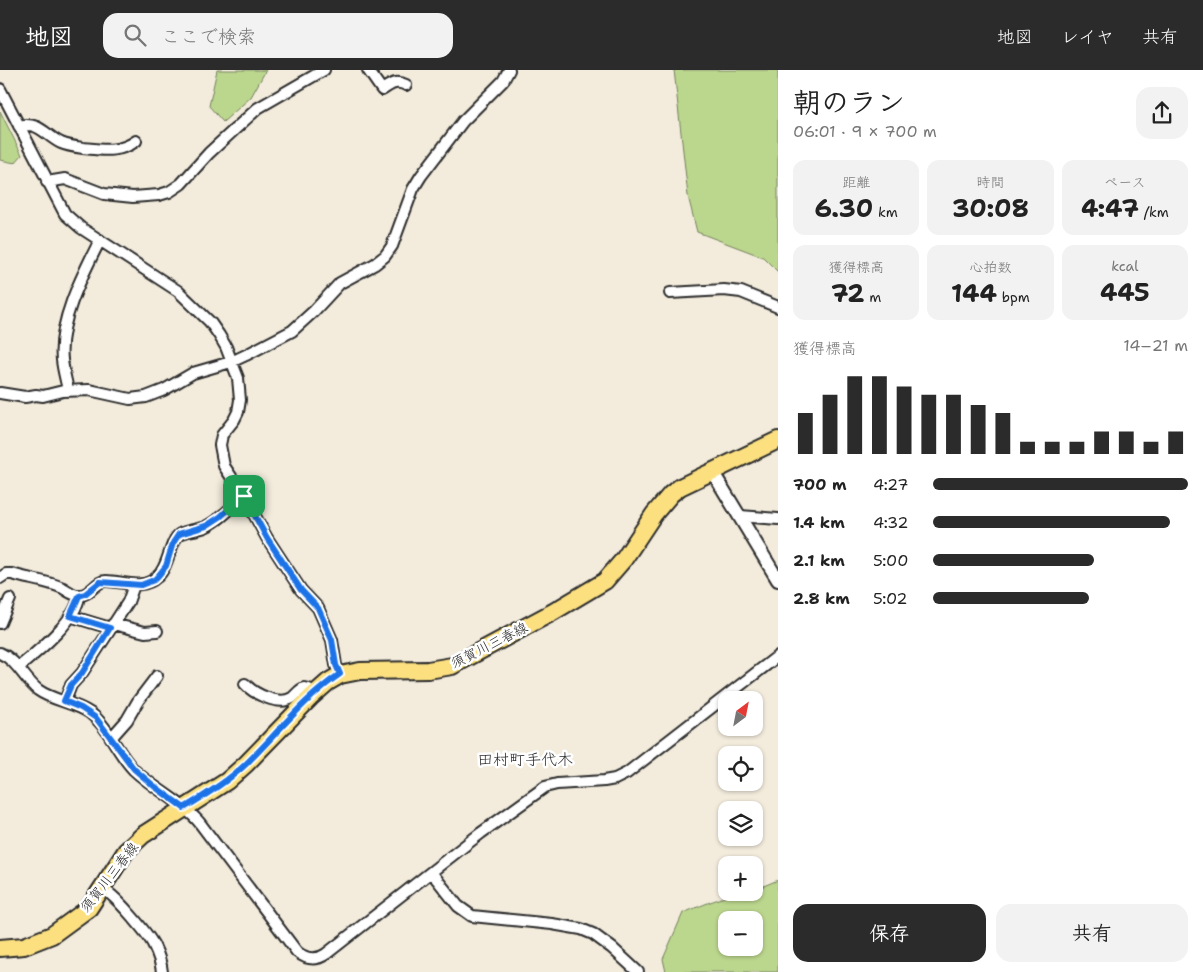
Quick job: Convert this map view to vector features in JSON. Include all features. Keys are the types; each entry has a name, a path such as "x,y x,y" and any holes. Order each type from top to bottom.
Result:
{"main road":[{"name":"須賀川三春線","path":"0,948 24,946 52,936 89,908 126,851 137,840 227,782 311,697 340,674 360,671 446,668 553,612 605,581 624,559 654,514 671,494 680,487 778,440"}],"street":[{"path":"47,182 65,179 104,194 133,197 159,196 169,192 181,184 209,153 258,108 324,70"},
{"path":"368,70 382,90 393,82 406,85"},
{"path":"0,393 25,397 43,396 68,390 98,390 130,399 146,397 164,390 193,373 231,362 292,331 340,283 375,264 385,256 392,246 413,189 421,176 462,122 503,81 509,70"},
{"path":"0,89 65,214 100,240 170,285 210,322 226,347 238,378 240,406 234,420 222,434 220,445 224,466 296,582 318,608 332,640 336,665 340,674"},
{"path":"19,126 27,124 37,126 59,142 67,145 104,151 128,147 136,142"},
{"path":"68,390 62,360 66,324 76,292 100,240"},
{"path":"670,293 724,290 741,292 778,307"},
{"path":"712,471 778,580"},
{"path":"0,578 6,574 12,574 57,586 79,596 85,594 100,582 146,583 158,576 166,566 173,543 179,534 206,526 220,517 244,496"},
{"path":"740,516 778,519"},
{"path":"64,701 71,685 82,673 128,602 134,584"},
{"path":"19,667 44,646 70,616 79,596"},
{"path":"0,623 10,599"},
{"path":"70,616 145,632 157,631"},
{"path":"0,653 13,660 39,690 49,697 81,708 96,718 134,769 191,813 199,822 297,952 306,958 320,958 326,954 481,832 545,787 566,783 604,781 627,773 778,656"},
{"path":"111,738 127,720 138,701 158,676"},
{"path":"245,684 254,692 267,698 284,701 291,699 304,688 309,689 311,697"},
{"path":"431,872 458,906 472,916 582,929 594,934 638,972"},
{"path":"102,889 107,890 116,898 151,940 162,972"}],"green space":[{"path":"217,70 266,70 251,97 223,122 209,106"},
{"path":"674,70 778,70 778,272 763,257 697,232 688,196"},
{"path":"0,111 22,155 15,163 0,160"},
{"path":"778,880 778,972 666,972 663,959 683,913 718,899 718,901 763,901 763,886"}],"district":[{"name":"田村町手代木","path":"525,759"}],"route":[{"path":"244,496 267,538 301,590 318,608 332,640 336,665 340,674 318,690 227,782 184,808 134,769 96,718 81,708 64,701 71,685 89,663 110,628 70,616 79,596 85,594 100,582 141,585 154,580 166,566 173,543 179,534 206,526 220,517 244,496"}]}
